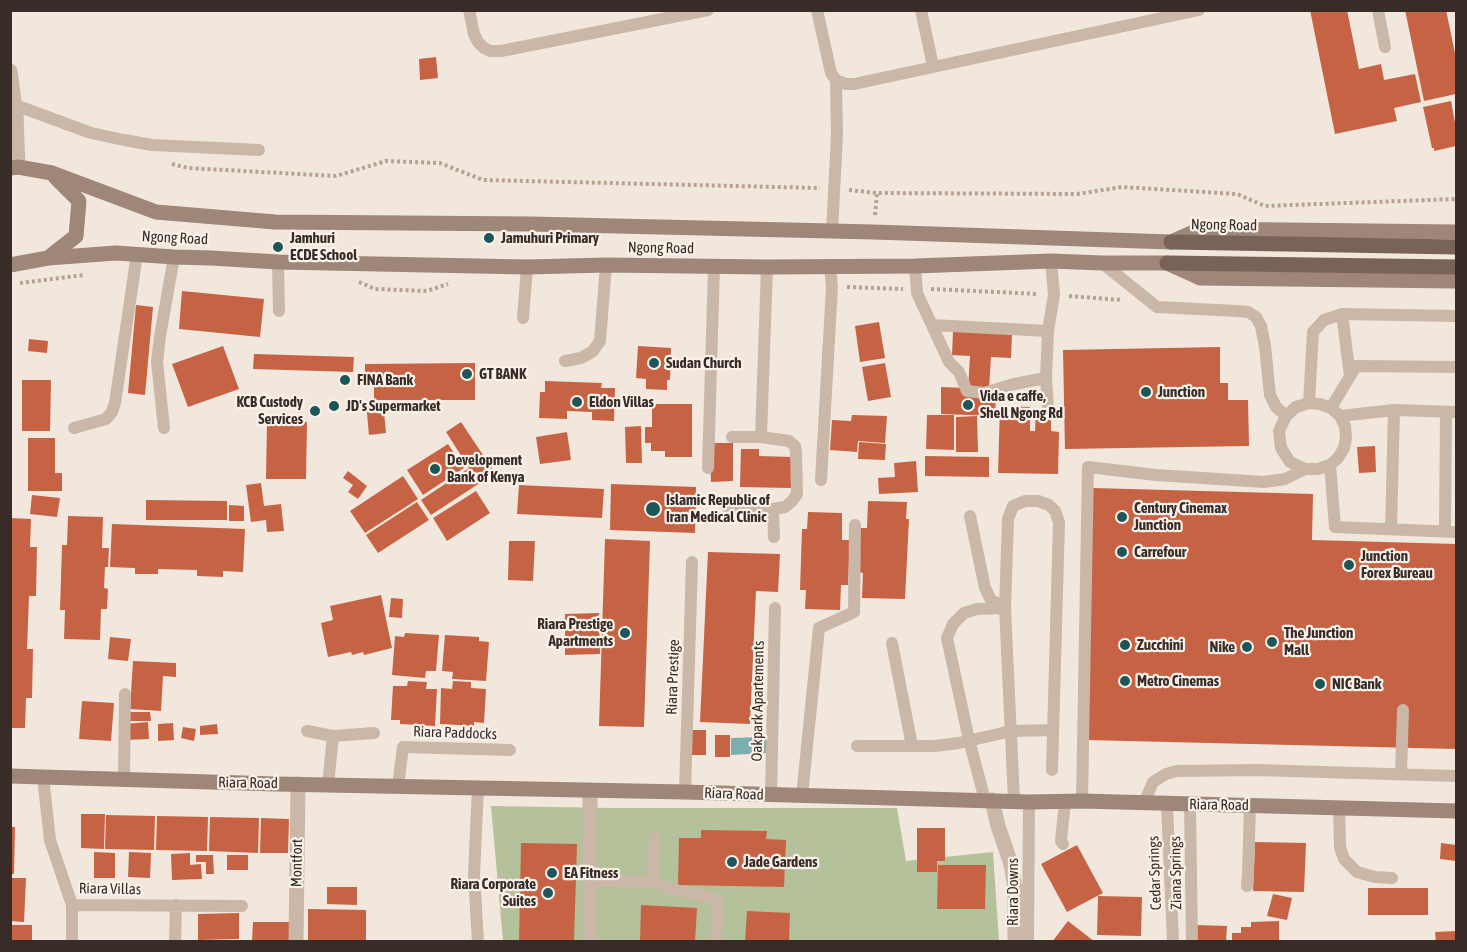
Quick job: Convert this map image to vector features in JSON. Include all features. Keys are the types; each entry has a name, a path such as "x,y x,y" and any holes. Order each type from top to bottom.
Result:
{"main road":[{"name":"Ngong Road","path":"14,167 51,173 156,212 274,222 531,224 1172,242 1456,247"},
{"path":"48,258 76,236 79,201 51,173"},
{"name":"Ngong Road","path":"1172,242 1200,229 1456,232"},
{"name":"Ngong Road","path":"10,265 48,258 116,253 278,262 527,267 606,264 714,267 915,266 1050,261 1456,267"},
{"name":"Ngong Road","path":"1167,263 1200,278 1456,281"},
{"name":"Riara Road","path":"10,776 1456,812"}],"street":[{"path":"10,71 15,105 14,167"},
{"name":"Montfort","path":"296,942 298,784"},
{"path":"590,790 590,942"},
{"path":"988,800 1011,864 1015,888 1015,942"}],"lane":[{"path":"469,10 478,42 490,51 501,51 708,10"},
{"path":"817,10 831,73 836,80 846,84 1199,10"},
{"path":"921,10 933,66"},
{"path":"1378,10 1384,46"},
{"path":"832,231 837,135 836,80"},
{"path":"15,105 91,133 124,140 164,146 259,150"},
{"path":"74,428 106,419 112,412 137,254"},
{"path":"164,428 157,362 174,257"},
{"path":"1048,408 1046,378 1048,332 1054,295 1050,261"},
{"path":"278,262 279,311"},
{"path":"1102,263 1157,307 1248,312 1256,317 1265,346 1270,395 1276,407 1286,416"},
{"path":"565,361 581,358 592,351 600,341 606,264"},
{"path":"821,480 832,287 830,266"},
{"path":"915,266 917,293 949,362 959,372 968,391 984,393 1046,378"},
{"path":"523,318 527,267"},
{"path":"708,468 714,267"},
{"path":"761,437 767,267"},
{"path":"1309,403 1313,332 1324,320 1342,314 1456,316"},
{"path":"1342,314 1350,376"},
{"path":"932,325 1048,332"},
{"path":"1335,412 1356,366 1456,367"},
{"path":"1309,403 1320,404 1335,412 1344,426 1346,438 1344,448 1338,458 1330,465 1318,470 1305,469 1290,462 1281,448 1279,431 1286,416 1296,407 1309,403"},
{"path":"1330,465 1335,526 1450,531 1451,412 1394,410 1335,412"},
{"path":"1391,529 1394,410"},
{"path":"726,506 773,509 785,507 797,494 795,446 789,441 761,437 732,437"},
{"path":"1082,801 1088,467 1156,475 1263,482 1285,479 1305,469"},
{"name":"Riara Downs","path":"1028,942 1029,842 1011,731 1005,608 1008,519 1012,506 1025,501 1038,501 1049,505 1055,511 1059,522 1053,730"},
{"path":"773,509 774,537"},
{"path":"970,516 985,588 991,600 1005,608"},
{"path":"802,796 819,628 854,612 855,525"},
{"name":"Riara Prestige","path":"685,792 692,562"},
{"name":"Oakpark Apartements","path":"771,795 775,608"},
{"path":"988,800 969,740 947,638 953,624 964,613 977,609 1005,608"},
{"path":"892,643 912,746"},
{"path":"124,780 125,694"},
{"path":"1401,774 1403,710"},
{"path":"857,746 935,746 1011,731 1053,730 1052,770"},
{"path":"307,731 333,736 374,733"},
{"path":"328,785 333,736"},
{"name":"Riara Paddocks","path":"398,786 403,747 510,750"},
{"path":"1144,803 1153,782 1166,774 1177,771 1256,770 1456,776"},
{"name":"Riara Villas","path":"43,777 50,840 72,905 242,906"},
{"path":"478,788 474,875 478,942"},
{"path":"1063,844 1061,841 1065,801"},
{"name":"Cedar Springs","path":"1167,804 1173,942"},
{"name":"Ziana Springs","path":"1190,805 1192,942"},
{"path":"1247,886 1250,806"},
{"path":"1340,808 1340,847 1344,859 1357,872 1375,877 1392,878"},
{"path":"652,882 655,838"},
{"path":"591,880 652,882 671,889 718,899 716,942"},
{"path":"72,905 72,942"},
{"path":"175,942 176,905"}],"path":[{"path":"167,162 188,168 336,176 386,160 440,163 483,180 834,188 877,193 1077,194 1122,187 1238,194 1265,206 1456,199"}],"green space":[{"path":"491,806 897,808 906,861 993,852 999,941 503,941"}],"water":[{"path":"763,737 768,739 768,752 731,755 731,738"}],"building":[{"path":"1310,10 1347,10 1359,69 1381,64 1384,80 1415,74 1421,102 1394,108 1397,121 1335,134"},
{"path":"1405,10 1446,10 1456,58 1456,94 1424,101"},
{"path":"436,57 438,78 420,80 419,59"},
{"path":"1451,101 1456,128 1456,146 1434,151 1423,107"},
{"path":"182,291 264,299 260,337 179,329"},
{"path":"136,305 153,307 145,395 128,393"},
{"path":"879,322 885,358 860,362 855,326"},
{"path":"953,331 1012,334 1011,358 991,357 989,390 968,389 970,356 952,355"},
{"path":"29,339 48,341 47,353 28,351"},
{"path":"223,346 239,389 188,407 172,364"},
{"name":"Sudan Church","path":"638,346 671,348 670,380 667,380 667,390 646,389 646,379 636,378"},
{"name":"Junction","path":"1220,347 1220,383 1228,383 1228,400 1248,400 1249,446 1065,449 1063,350"},
{"path":"254,354 354,357 353,372 253,369"},
{"path":"475,363 475,400 374,400 374,383 365,382 365,364"},
{"path":"885,363 891,397 868,401 862,367"},
{"path":"22,380 51,380 50,431 22,431"},
{"name":"Eldon Villas","path":"545,381 602,383 601,388 615,388 614,421 592,420 592,412 567,411 567,419 539,418 540,392 545,392"},
{"name":"Vida e caffe, Shell Ngong Rd","path":"941,387 965,388 996,395 995,416 941,414"},
{"path":"383,401 386,433 369,435 366,403"},
{"path":"652,404 692,404 692,457 665,457 665,451 651,451 651,443 645,443 645,427 652,427"},
{"path":"1000,406 1030,407 1030,431 1035,431 1036,413 1051,413 1051,431 1059,432 1058,474 998,473"},
{"path":"852,415 887,416 885,443 858,441 857,452 830,450 832,420 851,421"},
{"path":"927,415 954,415 954,450 926,449"},
{"path":"977,416 978,452 956,452 956,417"},
{"path":"267,422 307,422 306,479 266,479"},
{"path":"461,422 495,473 431,515 421,500 469,468 446,432"},
{"path":"641,426 642,463 626,463 625,427"},
{"path":"567,432 571,460 540,464 536,437"},
{"path":"28,438 55,438 55,473 62,473 62,491 28,491"},
{"path":"859,442 886,444 885,460 858,459"},
{"path":"710,443 733,443 733,481 711,482"},
{"name":"Development Bank of Kenya","path":"448,444 464,468 423,495 407,470"},
{"path":"1375,446 1376,472 1359,473 1357,447"},
{"path":"741,449 759,449 759,456 792,457 791,488 740,487"},
{"path":"925,456 989,457 989,477 925,476"},
{"path":"916,461 918,492 879,494 878,478 895,477 894,463"},
{"path":"348,471 367,486 358,499 348,492 353,485 343,478"},
{"path":"403,476 418,499 365,533 350,511"},
{"path":"261,483 264,506 281,504 284,531 267,532 266,520 251,522 246,485"},
{"name":"Islamic Republic of Iran Medical Clinic","path":"611,484 696,487 695,533 610,530"},
{"path":"519,485 604,489 602,518 517,514"},
{"name":"The Junction Mall","path":"1093,488 1313,494 1312,540 1456,544 1456,749 1086,740"},
{"path":"476,491 490,513 447,541 433,518"},
{"path":"32,495 60,498 57,517 30,514"},
{"path":"146,500 227,501 227,520 146,520"},
{"path":"868,501 907,502 906,519 909,519 905,599 862,598 863,573 858,572 860,528 867,528"},
{"path":"417,502 429,520 378,553 366,535"},
{"path":"229,505 244,506 244,521 229,521"},
{"path":"808,512 842,513 842,540 850,540 848,585 841,585 840,610 805,609 806,590 800,590 802,529 807,529"},
{"path":"68,516 103,517 102,548 109,548 104,588 108,589 107,609 101,609 100,640 64,639 65,610 60,610 62,545 67,545"},
{"path":"10,518 31,519 30,547 37,547 36,596 29,596 27,649 33,649 32,698 26,698 25,728 10,728"},
{"path":"112,524 245,529 243,572 223,571 223,577 197,576 197,570 158,569 158,574 135,574 135,568 110,567"},
{"name":"Riara Prestige Apartments","path":"605,539 650,541 644,727 599,726"},
{"path":"509,541 535,541 533,581 508,580"},
{"path":"708,552 780,554 778,592 756,591 750,724 700,722"},
{"path":"381,595 392,648 364,655 363,652 352,655 351,652 328,657 321,623 333,620 330,606"},
{"path":"391,598 403,599 402,618 389,617"},
{"path":"599,613 600,654 565,655 565,614"},
{"path":"405,633 439,635 436,671 426,671 425,678 392,675 395,636 404,637"},
{"path":"445,635 479,637 479,641 489,642 486,681 452,679 453,672 442,671"},
{"path":"110,637 131,639 128,661 108,659"},
{"path":"133,661 176,663 176,677 163,676 161,711 130,709"},
{"path":"408,681 427,682 426,689 437,689 435,726 400,724 400,720 391,720 393,686 407,686"},
{"path":"453,681 471,682 471,688 486,689 484,723 474,722 474,726 440,724 441,688 452,689"},
{"path":"82,701 114,703 111,741 79,739"},
{"path":"125,712 150,712 151,721 125,721"},
{"path":"148,722 149,739 126,740 125,724"},
{"path":"173,723 174,740 158,741 158,724"},
{"path":"217,724 218,734 200,735 200,726"},
{"path":"183,727 196,729 194,741 181,738"},
{"path":"692,730 706,730 706,755 691,755"},
{"path":"715,735 730,735 730,757 715,757"},
{"path":"81,814 105,814 104,849 81,848"},
{"path":"106,815 155,816 154,850 105,849"},
{"path":"157,816 208,817 207,851 156,850"},
{"path":"210,817 259,818 258,853 209,851"},
{"path":"261,818 289,819 288,853 260,853"},
{"path":"10,827 15,827 14,874 10,874"},
{"path":"917,828 945,828 945,861 937,861 937,872 917,872"},
{"name":"Jade Gardens","path":"701,830 767,831 766,839 786,840 784,887 678,885 679,838 701,838"},
{"path":"1255,842 1306,843 1304,892 1253,891"},
{"name":"Riara Corporate Suites","path":"521,843 577,844 574,942 519,942"},
{"path":"1441,843 1456,845 1456,861 1440,859"},
{"path":"1077,845 1103,893 1067,912 1041,864"},
{"path":"94,852 115,853 115,878 94,878"},
{"path":"129,852 151,853 150,878 128,877"},
{"path":"190,853 190,865 201,864 202,879 172,880 171,854"},
{"path":"196,855 213,855 214,874 206,874 206,862 196,862"},
{"path":"227,855 248,855 248,870 227,870"},
{"path":"938,865 986,865 985,909 937,909"},
{"path":"10,878 26,878 24,922 10,921"},
{"path":"327,887 357,887 357,905 327,904"},
{"path":"1368,888 1428,888 1428,915 1368,915"},
{"path":"1273,894 1292,898 1287,920 1267,916"},
{"path":"1098,896 1142,897 1141,936 1097,935"},
{"path":"641,905 697,908 695,942 640,942"},
{"path":"308,909 366,910 366,942 308,942"},
{"name":"Jade Gardens","path":"747,911 790,913 789,942 745,942"},
{"path":"239,913 239,939 198,940 198,914"},
{"path":"1068,921 1095,942 1052,942"},
{"path":"1279,921 1279,942 1232,942 1232,933 1241,933 1241,927 1251,927 1251,922"},
{"path":"253,922 289,922 289,942 252,942"},
{"path":"10,925 32,925 32,942 10,942"},
{"path":"1196,925 1227,926 1226,942 1195,942"},
{"path":"1456,931 1456,942 1436,942 1435,932"}],"place":[{"name":"Jamuhuri Primary","path":"489,238"},
{"name":"Jamhuri ECDE School","path":"278,247"},
{"name":"Sudan Church","path":"654,363"},
{"name":"GT BANK","path":"467,374"},
{"name":"FINA Bank","path":"345,380"},
{"name":"Junction","path":"1146,392"},
{"name":"Eldon Villas","path":"577,402"},
{"name":"Vida e caffe, Shell Ngong Rd","path":"968,405"},
{"name":"JD's Supermarket","path":"334,406"},
{"name":"KCB Custody Services","path":"315,411"},
{"name":"Development Bank of Kenya","path":"435,469"},
{"name":"Islamic Republic of Iran Medical Clinic","path":"653,509"},
{"name":"Century Cinemax Junction","path":"1122,517"},
{"name":"Carrefour","path":"1122,552"},
{"name":"Junction Forex Bureau","path":"1349,565"},
{"name":"Riara Prestige Apartments","path":"625,633"},
{"name":"The Junction Mall","path":"1272,642"},
{"name":"Zucchini","path":"1125,645"},
{"name":"Nike","path":"1247,647"},
{"name":"Metro Cinemas","path":"1125,681"},
{"name":"NIC Bank","path":"1320,684"},
{"name":"Jade Gardens","path":"732,862"},
{"name":"EA Fitness","path":"552,873"},
{"name":"Riara Corporate Suites","path":"548,893"}]}
